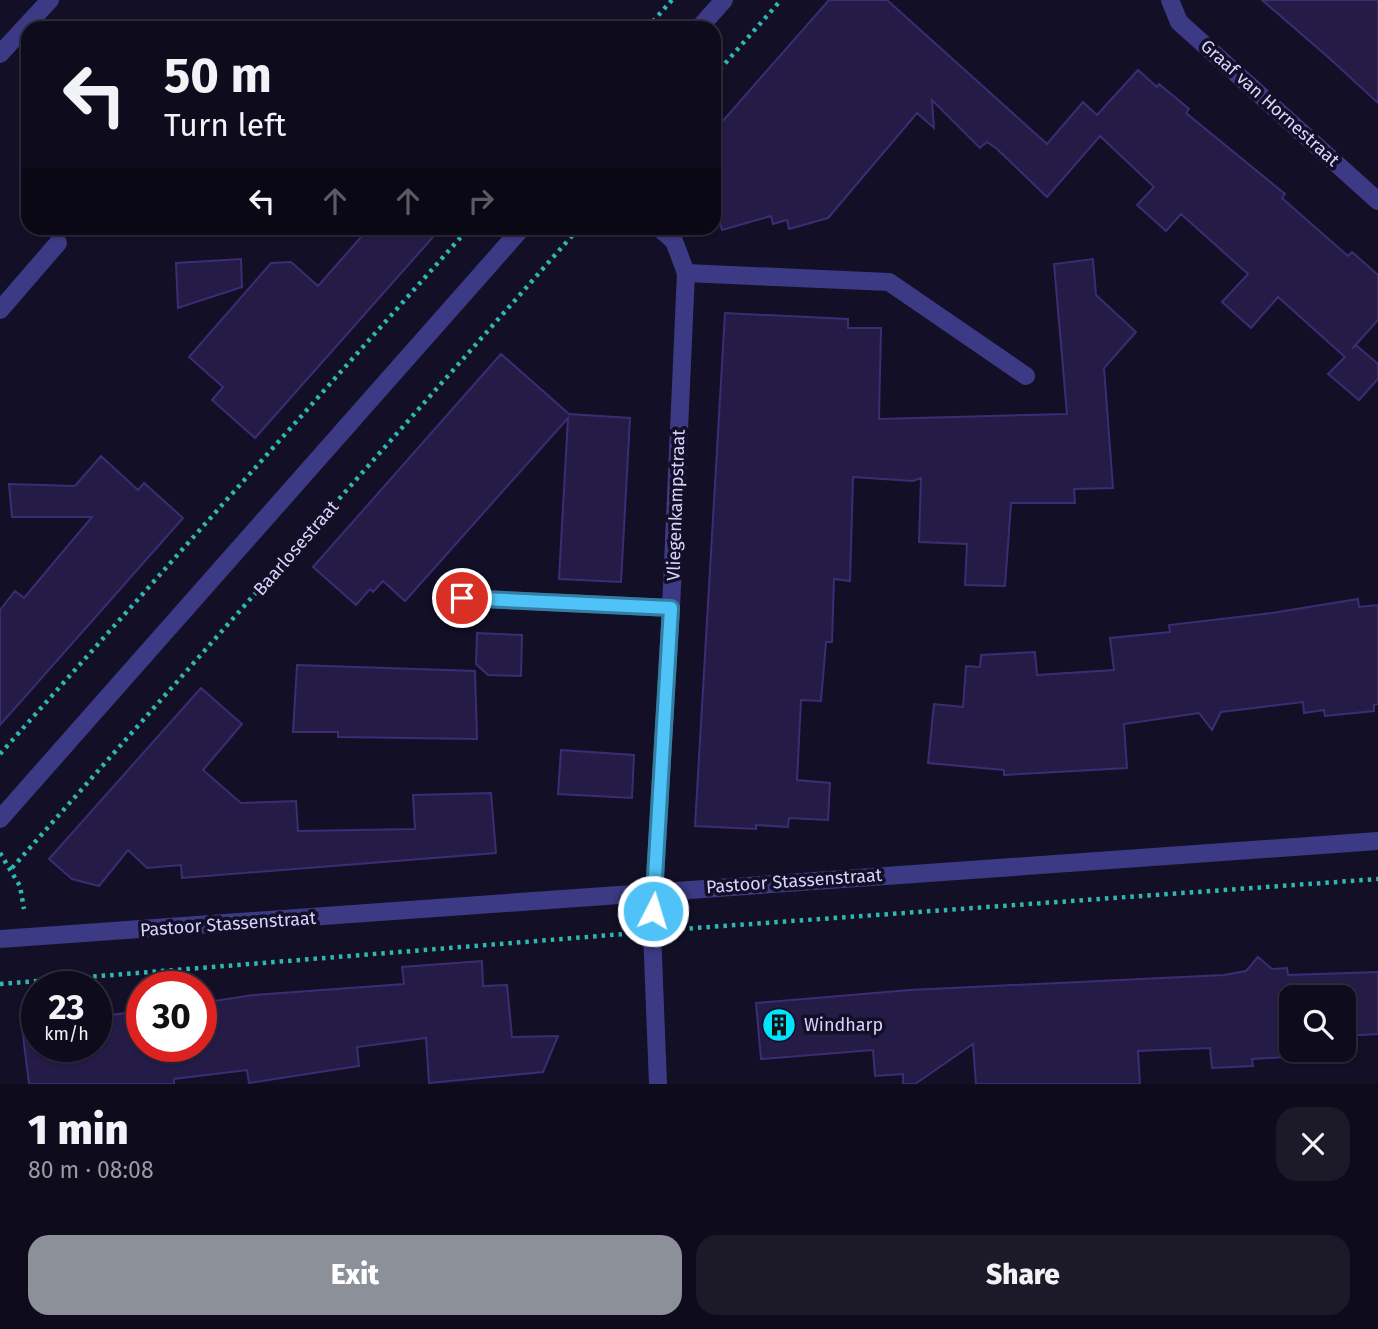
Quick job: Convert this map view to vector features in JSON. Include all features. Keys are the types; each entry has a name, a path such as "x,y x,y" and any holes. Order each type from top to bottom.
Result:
{"street":[{"path":"31,21 50,0"},
{"path":"705,21 724,0"},
{"name":"Graaf van Hornestraat","path":"1171,0 1179,22 1378,201"},
{"path":"0,54 21,31"},
{"path":"0,819 516,235"},
{"name":"Vliegenkampstraat","path":"658,1084 652,931 671,608 686,273 674,241 667,235"},
{"path":"0,310 58,243"},
{"path":"686,273 889,282 1026,376"},
{"path":"462,598 671,608"},
{"name":"Pastoor Stassenstraat","path":"0,939 1378,841"}],"path":[{"path":"653,21 672,0"},
{"path":"721,68 781,0"},
{"path":"0,754 463,235"},
{"name":"Baarlosestraat","path":"12,869 573,235"},
{"path":"0,984 652,931 1378,879"}],"building":[{"path":"829,0 887,0 1047,144 1083,102 1097,115 1138,70 1189,109 1186,113 1285,194 1282,198 1348,256 1352,252 1378,275 1378,320 1352,349 1356,345 1378,364 1378,379 1359,400 1328,374 1345,357 1278,297 1251,328 1222,302 1248,274 1181,214 1166,231 1137,205 1154,187 1100,136 1047,197 997,149 987,142 980,148 932,100 934,128 917,113 828,218 789,229 787,220 773,224 771,216 722,230 721,123"},
{"path":"1262,0 1378,0 1378,103 1328,57"},
{"path":"363,235 435,235 255,438 212,400 223,387 189,357 271,263 291,262 318,286"},
{"path":"241,259 242,287 178,308 176,263"},
{"path":"1093,259 1096,295 1136,332 1104,368 1113,488 1074,489 1075,503 1011,503 1005,586 965,585 967,544 919,542 921,478 913,481 853,477 850,581 834,579 832,642 826,642 821,701 801,700 797,780 830,783 828,820 789,818 788,827 756,825 756,829 695,826 725,313 848,319 848,328 881,328 879,419 1067,414 1054,264"},
{"path":"501,354 569,414 630,418 621,582 559,579 568,418 405,601 383,581 373,592 370,589 356,605 313,567"},
{"path":"101,456 138,490 144,483 183,518 0,725 0,610 15,591 24,598 92,517 12,517 9,484 75,486"},
{"path":"1358,599 1359,607 1378,605 1378,704 1374,705 1374,711 1325,716 1324,710 1304,713 1303,702 1221,712 1212,730 1199,713 1124,724 1127,768 1004,775 1004,770 928,763 934,704 963,707 966,666 980,667 981,655 1035,652 1037,675 1114,670 1110,638 1170,632 1169,625 1272,613"},
{"path":"477,633 522,635 521,676 488,675 476,664"},
{"path":"297,665 475,671 477,739 338,737 338,732 293,732"},
{"path":"201,688 242,724 203,770 241,803 296,801 298,831 415,829 413,795 491,793 496,853 182,878 181,865 147,868 128,850 99,886 72,879 49,859"},
{"path":"561,750 634,755 632,798 558,794"},
{"path":"1258,957 1272,969 1287,968 1288,975 1378,972 1378,1034 1356,1035 1356,985 1279,985 1279,1057 1252,1059 1253,1066 1212,1068 1210,1048 1138,1051 1140,1084 976,1084 973,1044 915,1084 903,1084 903,1074 875,1076 873,1050 761,1059 756,1003 910,990 1224,975 1246,971"},
{"path":"482,961 483,986 507,985 512,1037 558,1036 543,1072 429,1083 426,1038 357,1047 359,1066 249,1083 247,1070 174,1079 174,1084 29,1084 26,1062 112,1062 112,1015 126,1013 126,1062 217,1062 217,1001 253,995 404,984 402,967"}],"place":[{"name":"Windharp","path":"779,1025"}],"route":[{"path":"462,598 671,608 653,911"}]}
